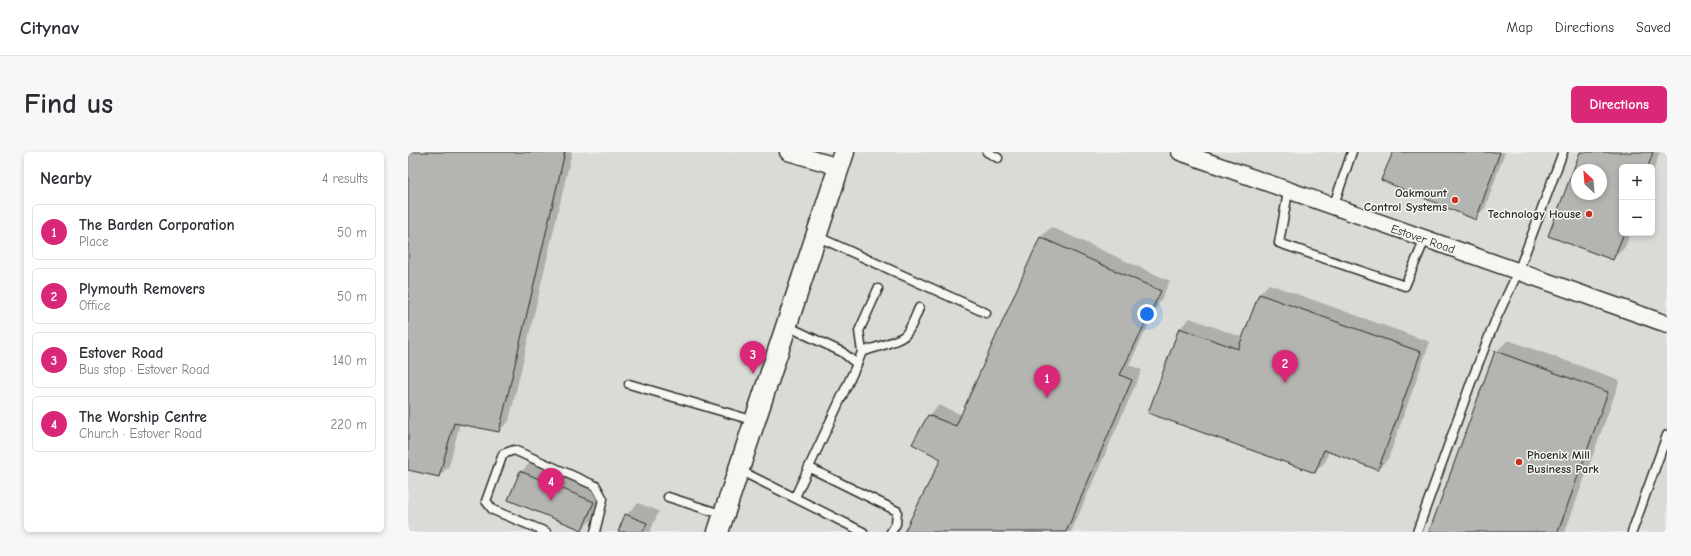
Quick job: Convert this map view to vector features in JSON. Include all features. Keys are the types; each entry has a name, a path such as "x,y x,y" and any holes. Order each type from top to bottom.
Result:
{"street":[{"path":"722,524 841,160 788,152"},
{"name":"Estover Road","path":"1180,152 1288,192 1667,324"}],"lane":[{"path":"987,152 998,158"},
{"path":"1333,207 1352,152"},
{"path":"1417,532 1473,377 1496,319 1518,272 1563,152"},
{"path":"1288,192 1279,243 1405,286 1425,239"},
{"path":"816,236 986,313"},
{"path":"796,497 858,364 862,352 859,331 878,289"},
{"path":"862,352 884,343 900,340 906,334 919,308"},
{"path":"787,326 842,352 858,364"},
{"path":"629,384 756,421"},
{"path":"1632,532 1667,435"},
{"path":"546,532 493,510 486,501 503,454 514,450 596,486 603,499 595,532"},
{"path":"810,468 897,511 896,524 891,532"},
{"path":"740,470 863,532"},
{"path":"668,497 722,524"}],"shaded area":[{"path":"408,152 1667,152 1667,532 408,532"}],"building":[{"path":"408,152 565,152 499,432 454,423 439,477 408,470"},
{"name":"Oakmount Control Systems","path":"1393,152 1500,152 1476,220 1381,180"},
{"name":"Technology House","path":"1580,152 1653,152 1649,164 1619,164 1619,236 1623,236 1613,260 1548,236 1571,176 1571,200 1607,200 1607,164 1575,164"},
{"path":"1040,237 1161,291 1120,375 1132,380 1066,532 904,532 941,459 912,444 928,415 956,426"},
{"path":"1259,294 1421,352 1378,470 1324,450 1315,473 1148,413 1179,328 1238,349"},
{"name":"Phoenix Mill Business Park","path":"1495,351 1608,392 1558,532 1429,532"},
{"path":"520,471 594,502 582,530 508,500"},
{"path":"625,514 647,523 643,532 618,532"}],"place":[{"name":"Oakmount Control Systems","path":"1455,200"},
{"name":"Technology House","path":"1589,214"},
{"name":"Estover Road","path":"753,374"},
{"name":"Plymouth Removers","path":"1285,383"},
{"name":"The Barden Corporation","path":"1047,398"},
{"name":"Phoenix Mill Business Park","path":"1519,462"},
{"name":"The Worship Centre","path":"551,501"}]}
